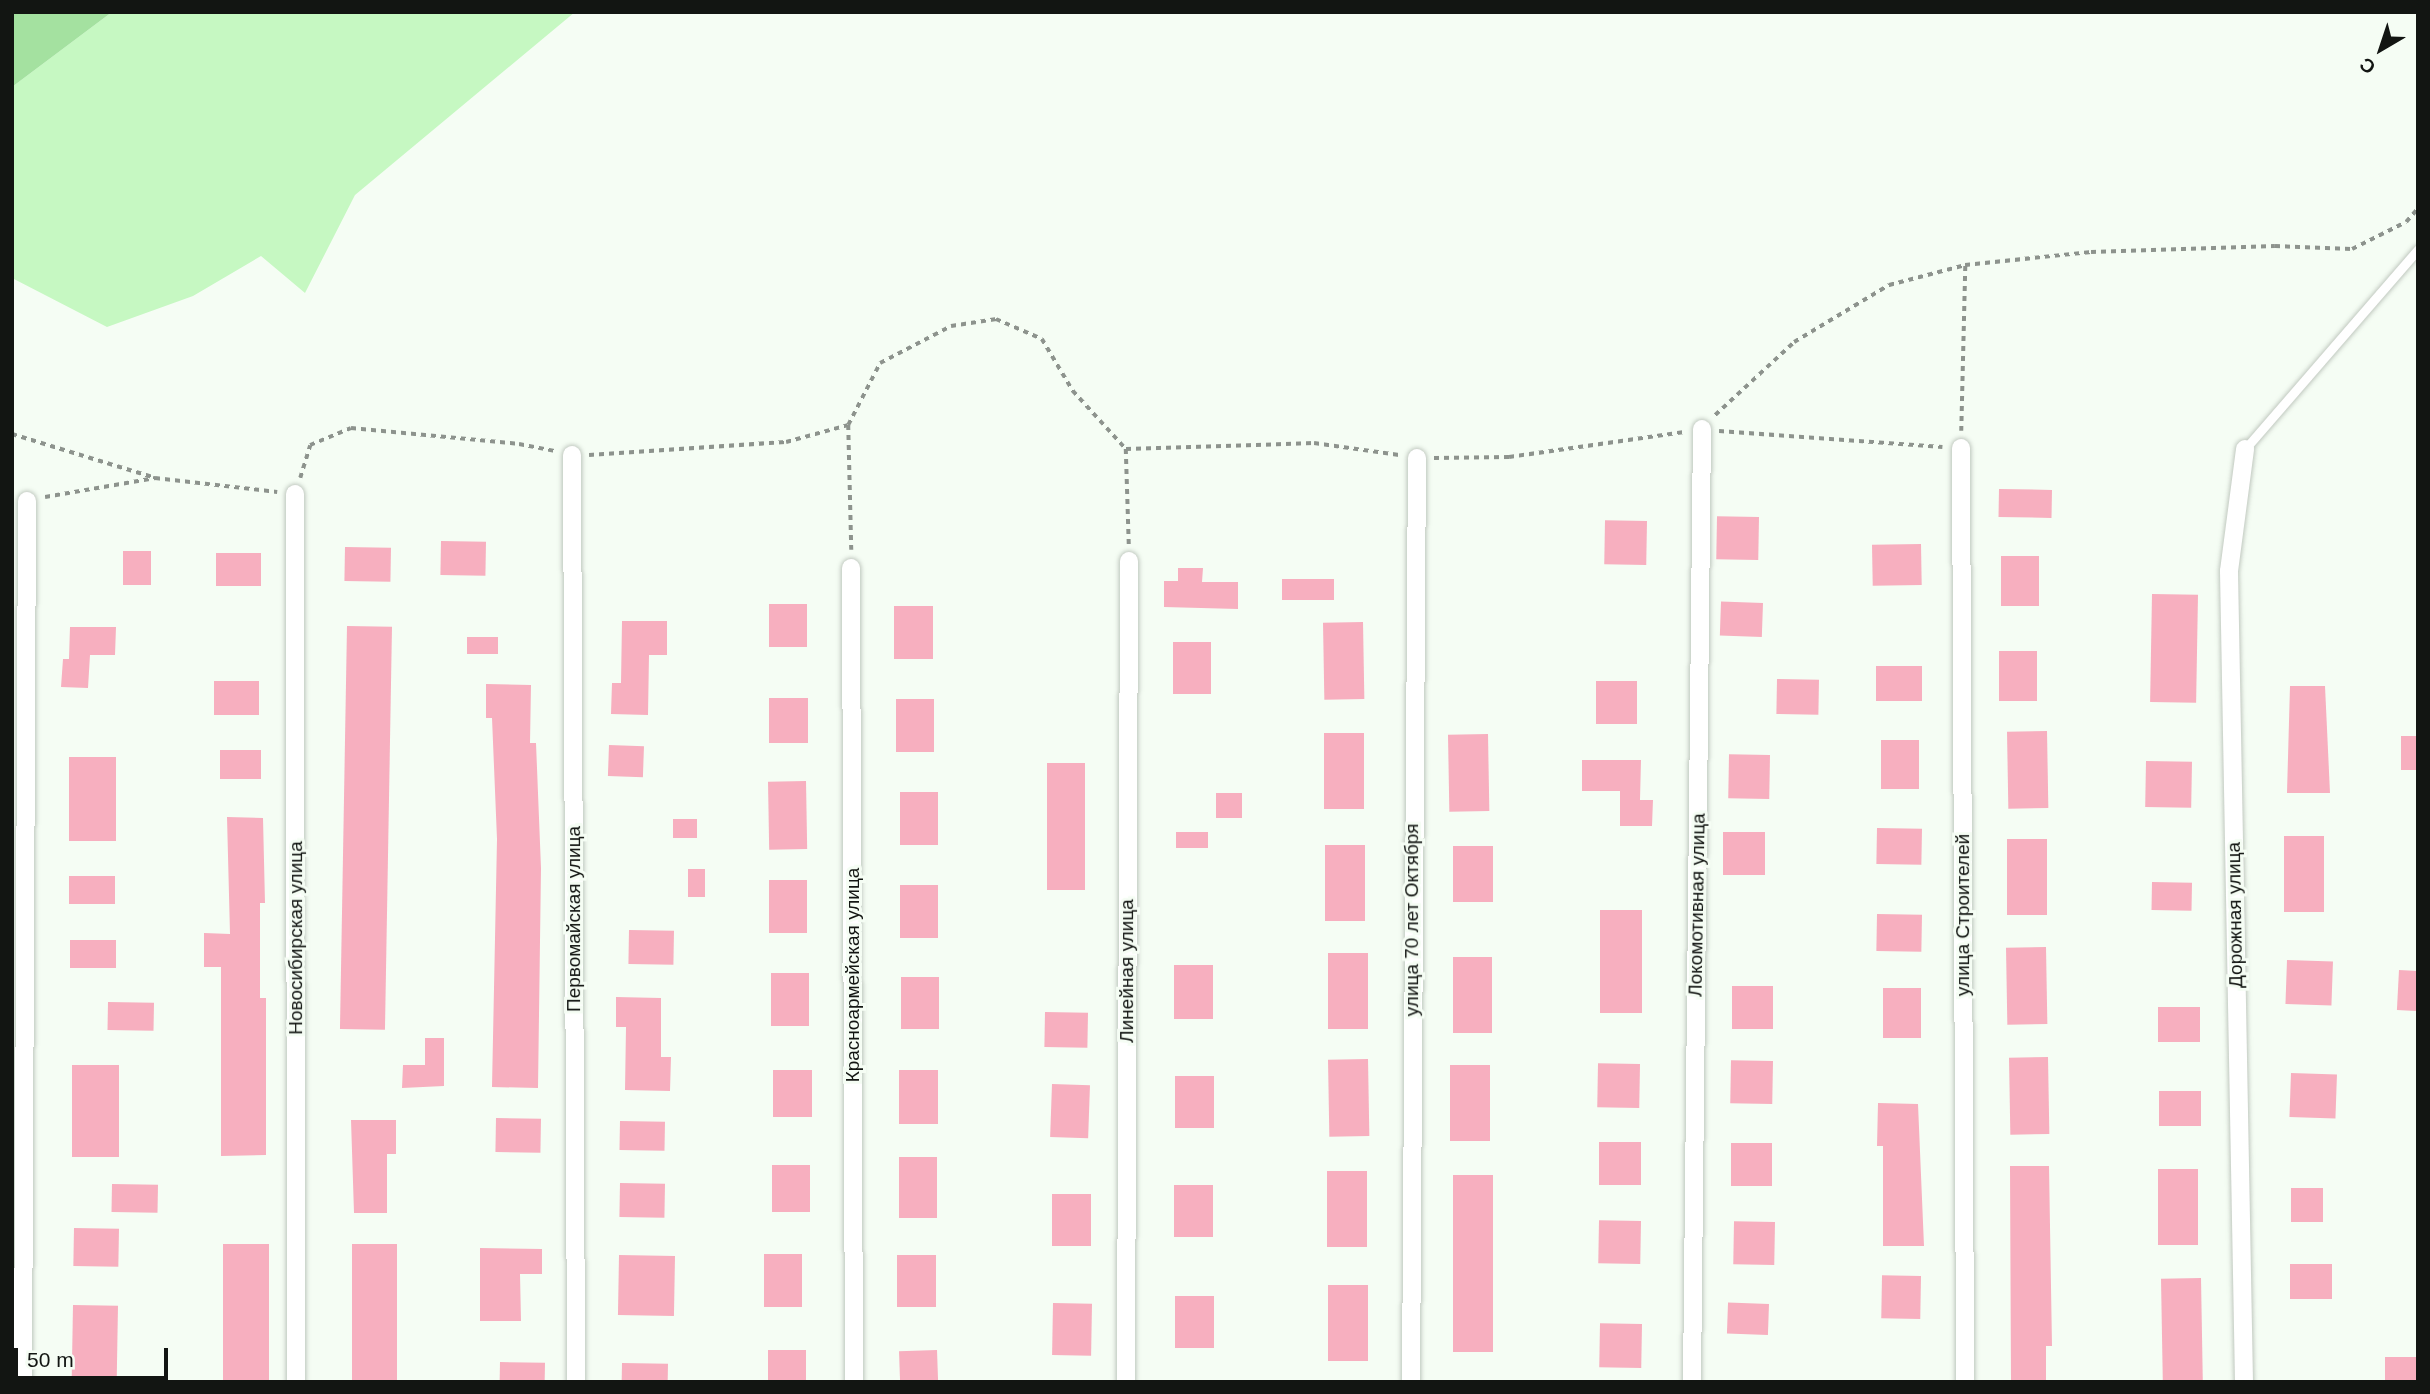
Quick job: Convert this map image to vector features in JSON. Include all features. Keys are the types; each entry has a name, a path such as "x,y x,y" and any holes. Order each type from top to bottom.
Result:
{"street":[{"name":"Локомотивная улица","path":"1692,1382 1702,429"},
{"name":"улица Строителей","path":"1961,448 1965,1382"},
{"name":"Дорожная улица","path":"2244,1382 2229,571 2245,449"},
{"name":"Первомайская улица","path":"572,455 576,1382"},
{"name":"улица 70 лет Октября","path":"1411,1382 1417,458"},
{"name":"Новосибирская улица","path":"295,494 296,1382"},
{"path":"23,1382 27,500"},
{"name":"Линейная улица","path":"1126,1382 1129,561"},
{"name":"Красноармейская улица","path":"851,568 854,1382"}],"lane":[{"path":"2245,449 2418,248"}],"path":[{"path":"1702,429 1736,391 1794,342 1889,285 1965,265 2091,253 2275,246 2352,249 2406,222 2418,208"},
{"path":"1126,449 1314,443 1417,458 1509,457 1702,429 1961,448 1965,265"},
{"path":"851,568 848,425 880,363 951,326 996,319 1042,340 1073,391 1126,449 1129,561"},
{"path":"12,434 155,478 295,494 310,445 351,428 519,444 572,455 786,442 848,425"},
{"path":"27,500 155,478"}],"shaded area":[{"path":"12,12 112,12 12,87"},
{"path":"112,12 575,12 355,195 305,293 261,256 193,296 107,327 12,278 12,87"}],"building":[{"path":"1999,489 2052,490 2052,518 1999,517"},
{"path":"1717,516 1759,517 1758,560 1716,559"},
{"path":"1605,520 1647,521 1646,565 1604,564"},
{"path":"441,541 486,542 485,576 440,575"},
{"path":"1921,544 1922,585 1873,586 1872,545"},
{"path":"345,547 391,548 390,582 344,581"},
{"path":"123,551 151,551 151,585 123,585"},
{"path":"216,553 261,553 261,586 216,586"},
{"path":"2001,556 2039,556 2039,606 2001,606"},
{"path":"1178,568 1203,568 1202,582 1238,582 1238,609 1164,607 1164,581 1178,581"},
{"path":"1282,579 1334,579 1334,600 1282,600"},
{"path":"2152,594 2198,595 2196,703 2150,702"},
{"path":"1721,602 1763,603 1762,637 1720,636"},
{"path":"769,604 807,604 807,647 769,647"},
{"path":"894,606 933,606 933,659 894,659"},
{"path":"622,621 667,621 667,655 649,655 648,715 611,714 612,683 621,683"},
{"path":"1363,622 1364,699 1324,700 1323,623"},
{"path":"347,626 392,627 385,1030 340,1029"},
{"path":"70,627 116,627 115,655 90,655 88,688 61,687 63,659 69,659"},
{"path":"467,637 498,637 498,654 467,654"},
{"path":"1173,642 1211,642 1211,694 1173,694"},
{"path":"1999,651 2037,651 2037,701 1999,701"},
{"path":"1876,666 1922,666 1922,701 1876,701"},
{"path":"1777,679 1819,680 1818,715 1776,714"},
{"path":"214,681 259,681 259,715 214,715"},
{"path":"1596,681 1637,681 1637,724 1596,724"},
{"path":"486,684 531,685 530,743 536,743 541,868 538,1088 492,1087 497,839 492,718 486,718"},
{"path":"2290,686 2325,686 2330,793 2287,793"},
{"path":"769,698 808,698 808,743 769,743"},
{"path":"896,699 934,699 934,752 896,752"},
{"path":"2047,731 2048,808 2008,809 2007,732"},
{"path":"1324,733 1364,733 1364,809 1324,809"},
{"path":"1488,734 1489,811 1449,812 1448,735"},
{"path":"2401,736 2418,736 2418,770 2401,770"},
{"path":"1881,740 1919,740 1919,789 1881,789"},
{"path":"609,745 644,746 643,777 608,776"},
{"path":"220,750 261,750 261,779 220,779"},
{"path":"1729,754 1770,755 1769,799 1728,798"},
{"path":"69,757 116,757 116,841 69,841"},
{"path":"1582,760 1641,760 1640,800 1653,800 1652,826 1620,826 1620,791 1582,791"},
{"path":"2146,761 2192,762 2191,808 2145,807"},
{"path":"1047,763 1085,763 1085,890 1047,890"},
{"path":"806,781 807,849 769,850 768,782"},
{"path":"900,792 938,792 938,845 900,845"},
{"path":"1216,793 1242,793 1242,818 1216,818"},
{"path":"227,817 263,818 265,903 260,903 260,998 266,998 266,1155 221,1156 221,967 204,967 204,933 230,934"},
{"path":"673,819 697,819 697,838 673,838"},
{"path":"1877,828 1922,829 1921,865 1876,864"},
{"path":"1176,832 1208,832 1208,848 1176,848"},
{"path":"1723,832 1765,832 1765,875 1723,875"},
{"path":"2284,836 2324,836 2324,912 2284,912"},
{"path":"2007,839 2047,839 2047,915 2007,915"},
{"path":"1325,845 1365,845 1365,921 1325,921"},
{"path":"1453,846 1493,846 1493,902 1453,902"},
{"path":"688,869 705,869 705,897 688,897"},
{"path":"69,876 115,876 115,904 69,904"},
{"path":"769,880 807,880 807,933 769,933"},
{"path":"2152,882 2192,883 2192,911 2152,910"},
{"path":"900,885 938,885 938,938 900,938"},
{"path":"1600,910 1642,910 1642,1013 1600,1013"},
{"path":"1877,914 1922,915 1921,952 1876,951"},
{"path":"629,930 674,931 673,965 628,964"},
{"path":"70,940 116,940 116,968 70,968"},
{"path":"2046,947 2047,1024 2007,1025 2006,948"},
{"path":"1328,953 1368,953 1368,1029 1328,1029"},
{"path":"1453,957 1492,957 1492,1033 1453,1033"},
{"path":"2287,960 2333,962 2331,1006 2285,1004"},
{"path":"1174,965 1213,965 1213,1019 1174,1019"},
{"path":"2399,970 2418,971 2416,1011 2397,1010"},
{"path":"771,973 809,973 809,1026 771,1026"},
{"path":"901,977 939,977 939,1029 901,1029"},
{"path":"1732,986 1773,986 1773,1029 1732,1029"},
{"path":"1883,988 1921,988 1921,1038 1883,1038"},
{"path":"616,997 661,998 661,1057 671,1057 670,1091 625,1090 626,1027 616,1027"},
{"path":"108,1002 154,1003 154,1031 108,1030"},
{"path":"2158,1007 2200,1007 2200,1042 2158,1042"},
{"path":"1045,1012 1088,1013 1087,1048 1044,1047"},
{"path":"425,1038 444,1038 444,1086 402,1088 403,1065 425,1065"},
{"path":"2048,1057 2049,1134 2010,1135 2009,1058"},
{"path":"1368,1059 1369,1136 1329,1137 1328,1060"},
{"path":"1731,1060 1773,1061 1772,1104 1730,1103"},
{"path":"1598,1063 1640,1064 1639,1108 1597,1107"},
{"path":"72,1065 119,1065 119,1157 72,1157"},
{"path":"1450,1065 1490,1065 1490,1141 1450,1141"},
{"path":"773,1070 812,1070 812,1117 773,1117"},
{"path":"899,1070 938,1070 938,1124 899,1124"},
{"path":"2291,1073 2337,1075 2335,1119 2289,1117"},
{"path":"1175,1076 1214,1076 1214,1128 1175,1128"},
{"path":"1052,1084 1090,1085 1088,1138 1050,1137"},
{"path":"2159,1091 2201,1091 2201,1126 2159,1126"},
{"path":"1878,1103 1918,1104 1924,1246 1883,1246 1883,1146 1877,1146"},
{"path":"496,1118 541,1119 540,1153 495,1152"},
{"path":"351,1120 396,1120 396,1154 387,1154 387,1213 354,1213"},
{"path":"620,1121 665,1122 664,1151 619,1150"},
{"path":"1599,1142 1641,1142 1641,1185 1599,1185"},
{"path":"1731,1143 1772,1143 1772,1186 1731,1186"},
{"path":"899,1157 937,1157 937,1218 899,1218"},
{"path":"772,1165 810,1165 810,1212 772,1212"},
{"path":"2010,1166 2049,1166 2052,1346 2046,1346 2046,1382 2011,1382"},
{"path":"2158,1169 2198,1169 2198,1245 2158,1245"},
{"path":"1327,1171 1367,1171 1367,1247 1327,1247"},
{"path":"1453,1175 1493,1175 1493,1352 1453,1352"},
{"path":"620,1183 665,1184 664,1218 619,1217"},
{"path":"112,1184 158,1185 158,1213 112,1212"},
{"path":"1174,1185 1213,1185 1213,1237 1174,1237"},
{"path":"2291,1188 2323,1188 2323,1222 2291,1222"},
{"path":"1052,1194 1091,1194 1091,1246 1052,1246"},
{"path":"1599,1220 1641,1221 1640,1264 1598,1263"},
{"path":"1734,1221 1775,1222 1774,1265 1733,1264"},
{"path":"74,1228 119,1229 118,1267 73,1266"},
{"path":"223,1244 269,1244 269,1382 223,1382"},
{"path":"352,1244 397,1244 397,1382 352,1382"},
{"path":"480,1248 542,1249 542,1274 520,1274 521,1321 480,1321"},
{"path":"764,1254 802,1254 802,1307 764,1307"},
{"path":"619,1255 675,1256 674,1316 618,1315"},
{"path":"897,1255 936,1255 936,1307 897,1307"},
{"path":"2290,1264 2332,1264 2332,1299 2290,1299"},
{"path":"1882,1275 1921,1276 1920,1319 1881,1318"},
{"path":"2201,1278 2203,1382 2163,1382 2161,1279"},
{"path":"1328,1285 1368,1285 1368,1361 1328,1361"},
{"path":"1175,1296 1214,1296 1214,1348 1175,1348"},
{"path":"1053,1303 1092,1304 1091,1356 1052,1355"},
{"path":"1728,1303 1769,1304 1768,1335 1727,1334"},
{"path":"73,1305 118,1306 117,1382 72,1382"},
{"path":"1600,1323 1642,1324 1641,1368 1599,1367"},
{"path":"768,1350 806,1350 806,1382 768,1382"},
{"path":"937,1350 938,1382 900,1382 899,1351"},
{"path":"2385,1357 2418,1357 2418,1381 2385,1381"},
{"path":"500,1362 545,1363 545,1382 500,1382"},
{"path":"622,1363 668,1364 668,1382 622,1382"}]}
